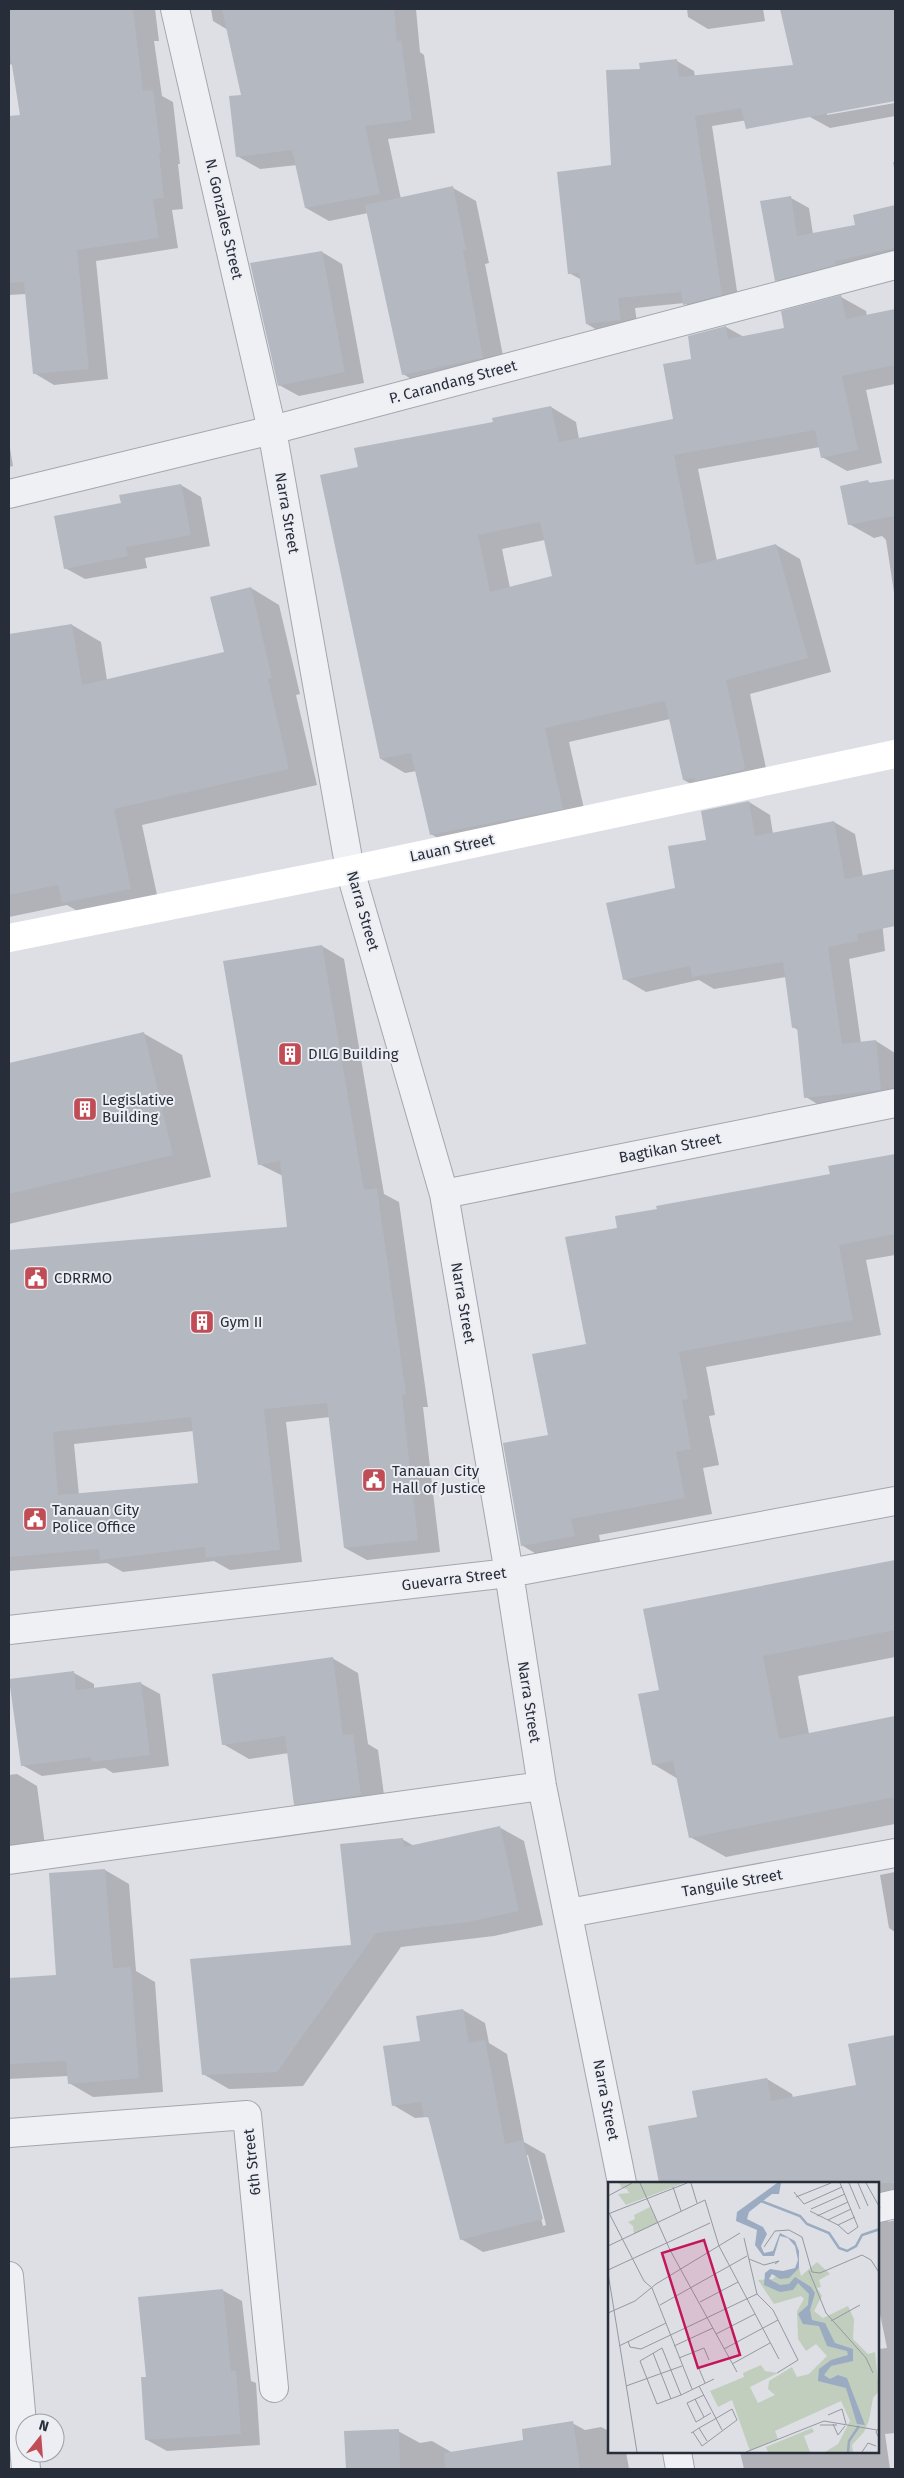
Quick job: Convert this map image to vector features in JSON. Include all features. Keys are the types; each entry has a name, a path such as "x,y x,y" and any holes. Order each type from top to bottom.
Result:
{"street":[{"name":"N. Gonzales Street","path":"175,9 272,430"},
{"name":"P. Carandang Street","path":"9,494 272,430 895,265"},
{"name":"Narra Street","path":"272,430 350,870 444,1194 510,1573 542,1786 622,2182"},
{"name":"Lauan Street","path":"9,938 350,870 895,754"},
{"name":"Bagtikan Street","path":"444,1194 895,1103"},
{"name":"Guevarra Street","path":"9,1630 510,1573 895,1501"},
{"path":"9,1860 542,1786"},
{"name":"Tanguile Street","path":"569,1913 895,1853"},
{"name":"6th Street","path":"9,2133 247,2115 274,2388"},
{"path":"879,2208 895,2204"},
{"path":"9,2276 26,2469"},
{"path":"677,2453 680,2469"}],"building":[{"path":"9,9 133,9 143,91 153,90 161,153 159,154 164,198 153,199 159,238 77,250 89,369 33,374 24,282 9,283 9,116 20,115 9,47"},
{"path":"222,9 394,9 397,41 401,40 412,120 365,126 380,194 305,208 292,150 236,157 229,96 241,95"},
{"path":"780,9 895,9 895,101 746,129 741,108 695,116 722,295 683,305 681,292 618,298 621,320 586,324 579,273 568,274 557,172 611,165 606,70 640,69 639,63 677,59 679,77 793,65"},
{"path":"453,186 466,250 463,251 483,358 402,375 365,205"},
{"path":"791,196 797,236 855,225 853,215 895,205 895,248 835,261 836,265 775,281 760,201"},
{"path":"322,251 345,372 278,386 250,263"},
{"path":"841,295 846,319 895,309 895,365 842,376 858,450 821,458 815,430 674,455 696,565 776,544 808,658 726,680 745,767 743,770 695,781 694,778 683,780 665,701 545,728 563,809 430,835 411,753 380,759 320,475 358,467 354,448 493,422 492,418 551,406 559,442 673,419 663,364 691,359 688,336 726,326 728,339 784,328 781,311","holes":["540,522 552,576 490,592 478,535"]},
{"path":"895,479 895,516 848,525 840,486 868,480 869,483"},
{"path":"181,484 191,535 126,547 128,556 64,569 54,516 121,503 119,495"},
{"path":"251,587 272,678 268,679 289,769 114,809 131,889 62,903 58,885 9,895 9,634 72,624 82,685 224,652 210,597"},
{"path":"749,801 755,836 834,821 845,879 895,869 895,926 857,934 858,941 828,947 842,1044 876,1040 881,1090 804,1098 797,1027 792,1028 783,962 692,977 690,966 623,980 606,903 675,888 668,846 706,840 701,811"},
{"path":"322,945 364,1190 377,1188 406,1394 402,1395 418,1540 344,1548 327,1403 264,1409 280,1550 206,1558 205,1547 100,1560 99,1549 9,1557 9,1250 287,1227 280,1161 258,1165 223,961","holes":["191,1417 198,1483 58,1495 53,1432"]},
{"name":"Legislative Building","path":"144,1032 173,1155 9,1194 9,1063"},
{"path":"895,1154 895,1234 839,1245 853,1320 679,1352 688,1399 682,1400 691,1449 676,1452 685,1498 571,1519 575,1536 521,1546 503,1443 548,1435 532,1354 586,1344 565,1237 617,1228 615,1216 657,1209 656,1206 830,1174 828,1166"},
{"path":"895,1560 895,1630 763,1656 779,1739 895,1716 895,1797 689,1838 673,1761 652,1765 638,1694 659,1690 643,1609"},
{"path":"333,1657 343,1735 353,1734 361,1795 294,1805 285,1736 222,1745 212,1674"},
{"path":"74,1671 76,1690 141,1682 150,1755 92,1762 91,1757 21,1766 9,1679"},
{"path":"500,1826 519,1911 468,1922 376,1933 277,2072 202,2075 190,1959 351,1945 340,1844 403,1838 404,1847"},
{"path":"105,1869 113,1968 131,1967 139,2078 68,2084 66,2061 9,2064 9,1978 56,1975 49,1873"},
{"path":"463,2009 469,2043 485,2040 505,2144 523,2140 543,2219 460,2240 428,2116 424,2117 421,2102 392,2106 383,2046 420,2041 416,2016"},
{"path":"895,2035 895,2183 659,2182 648,2126 697,2117 692,2091 767,2078 771,2101 856,2085 848,2044"},
{"path":"223,2289 231,2371 236,2371 241,2434 145,2440 141,2377 146,2377 138,2297"},
{"path":"573,2421 580,2469 445,2469 444,2453 523,2440 522,2429"},
{"path":"399,2429 400,2469 346,2469 344,2431"}],"place":[{"name":"DILG Building","path":"290,1054"},
{"name":"Legislative Building","path":"85,1109"},
{"name":"CDRRMO","path":"36,1278"},
{"name":"Gym II","path":"202,1322"},
{"name":"Tanauan City Hall of Justice","path":"374,1480"},
{"name":"Tanauan City Police Office","path":"35,1519"}]}
